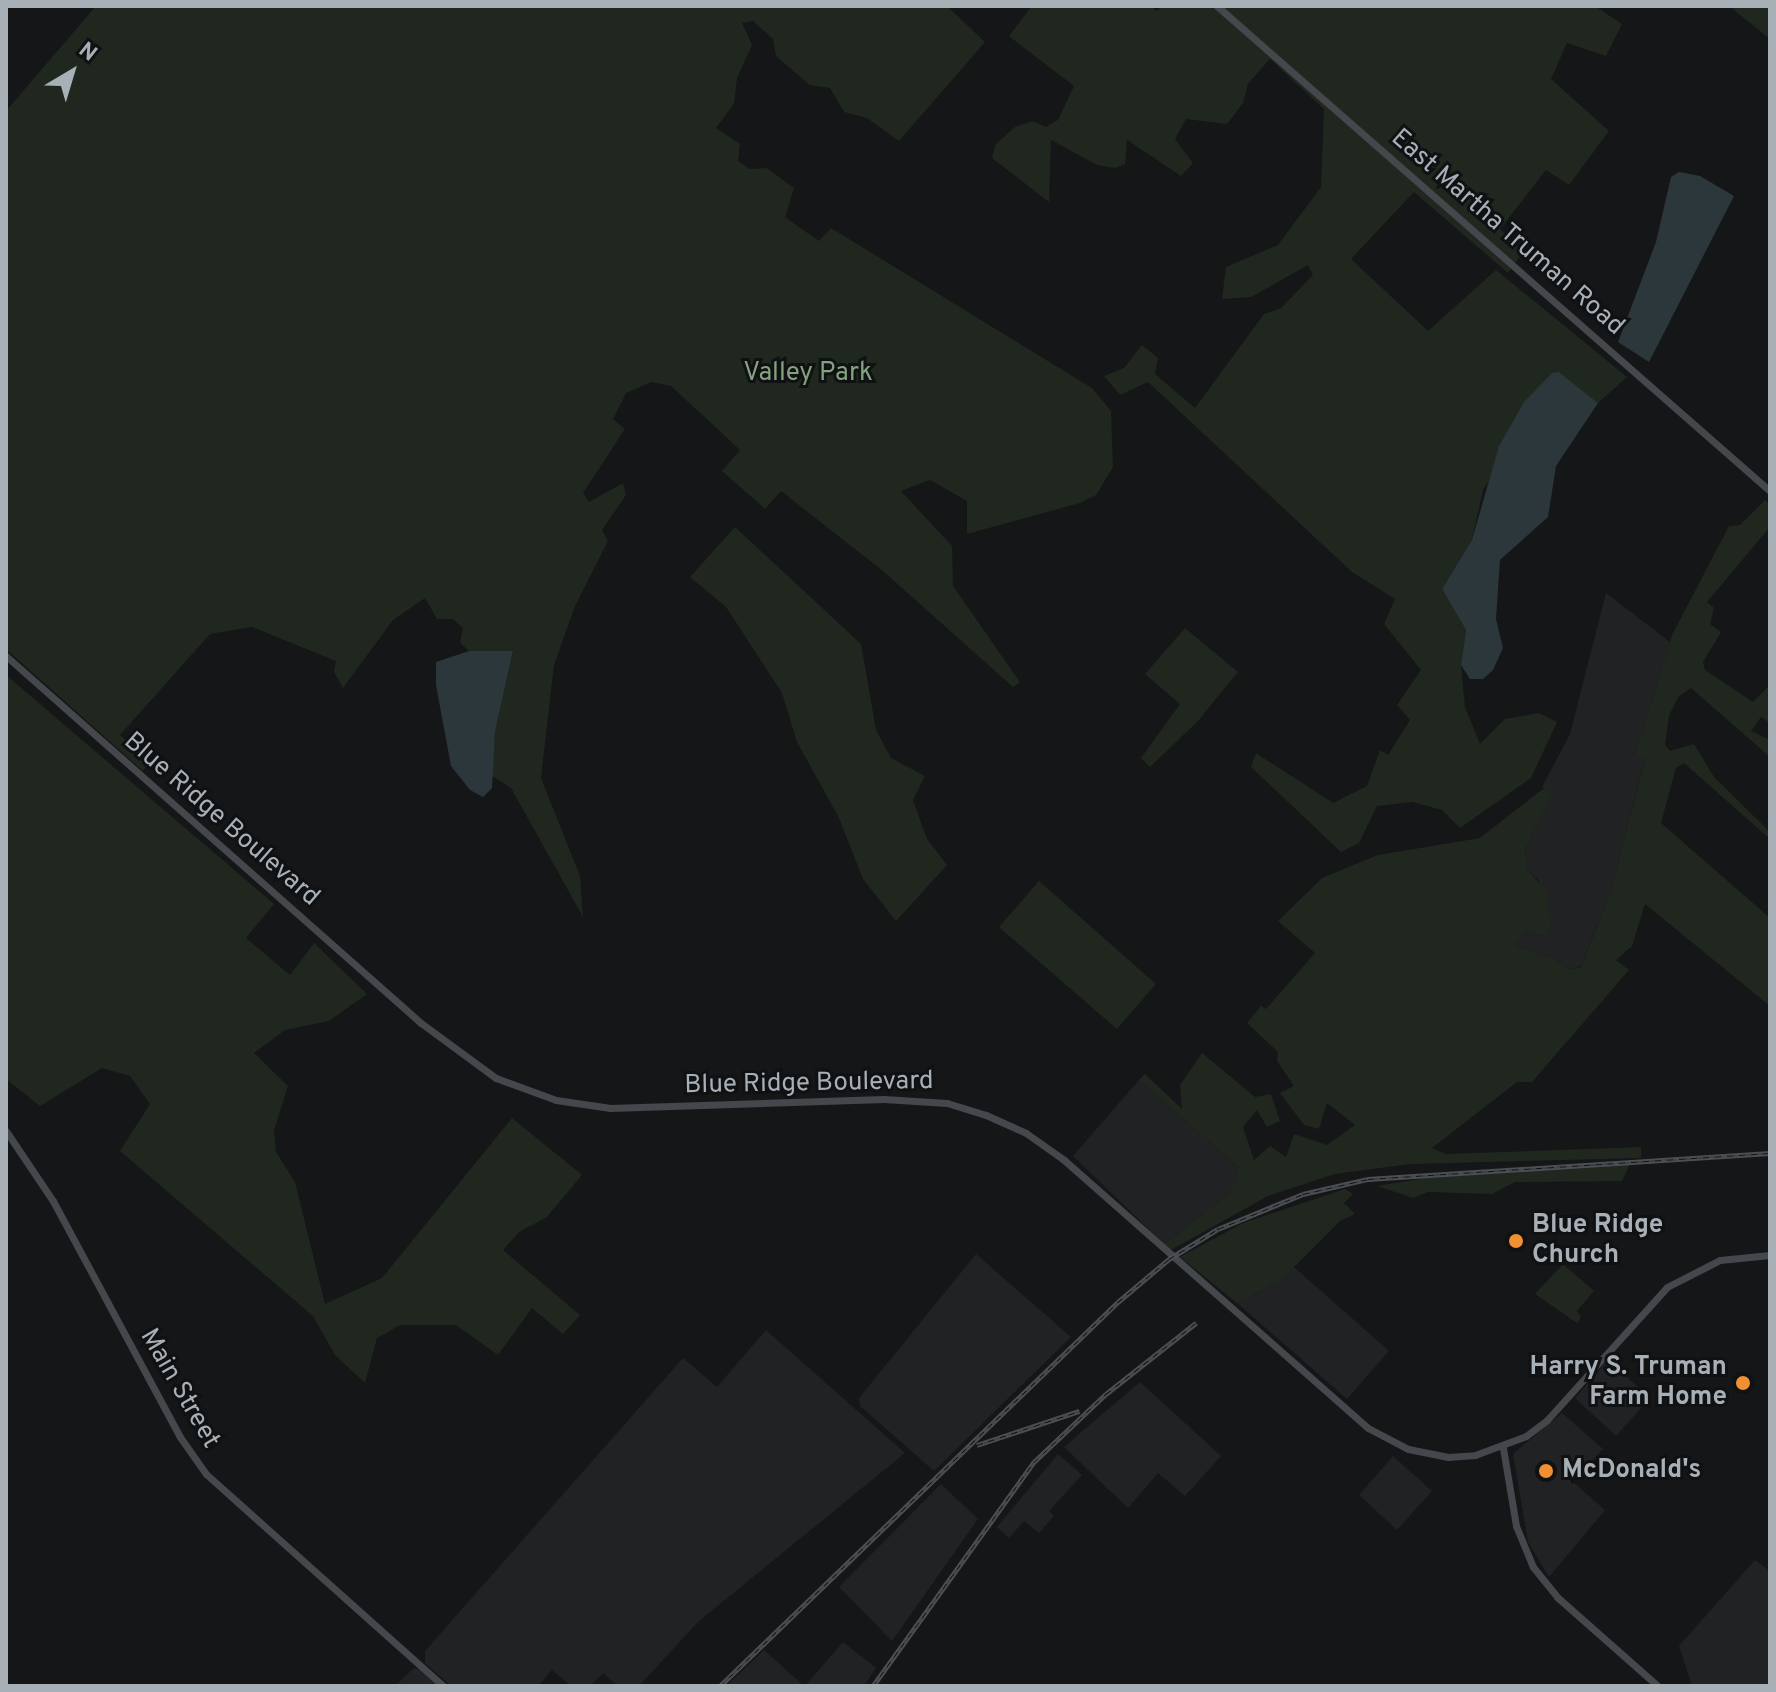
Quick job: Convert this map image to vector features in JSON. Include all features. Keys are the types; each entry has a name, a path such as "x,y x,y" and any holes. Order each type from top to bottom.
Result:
{"main road":[{"name":"East Martha Truman Road","path":"1217,6 1770,491"},
{"name":"Blue Ridge Boulevard","path":"6,656 421,1023 496,1078 556,1100 596,1107 884,1099 947,1103 986,1115 1026,1133 1064,1160 1382,1437 1408,1449 1448,1457 1503,1448 1547,1420 1657,1296 1680,1278 1720,1260 1770,1255"},
{"name":"Main Street","path":"6,1131 53,1201 193,1458 229,1497 443,1686"},
{"path":"1503,1448 1516,1526 1533,1567 1557,1597 1658,1686"}],"shaded area":[{"path":"1679,172 1700,176 1734,196 1649,362 1618,342 1656,242 1671,177"},
{"path":"1559,372 1598,403 1556,466 1548,517 1500,560 1496,619 1503,648 1493,670 1483,679 1470,679 1461,665 1466,630 1442,589 1472,540 1499,446 1524,402 1552,373"},
{"path":"1606,593 1670,642 1635,755 1645,758 1611,891 1581,966 1569,970 1556,960 1515,946 1524,932 1546,936 1539,881 1528,870 1525,849 1551,793 1542,787 1570,734"},
{"path":"469,651 513,651 495,732 492,788 483,797 470,790 451,766 436,685 436,662"},
{"path":"1139,1080 1239,1168 1229,1194 1164,1244 1073,1156"},
{"path":"976,1254 1071,1337 934,1471 860,1406 859,1398"},
{"path":"1294,1267 1389,1351 1347,1399 1237,1303 1280,1281"},
{"path":"766,1330 905,1453 698,1622 639,1686 618,1686 603,1673 590,1686 571,1686 552,1670 538,1686 451,1686 425,1663 425,1651 683,1358 717,1387"},
{"path":"1608,1360 1650,1398 1616,1436 1575,1398"},
{"path":"1140,1382 1221,1456 1185,1496 1158,1473 1128,1508 1064,1447"},
{"path":"1562,1413 1603,1449 1573,1482 1605,1510 1549,1577 1528,1542 1513,1454"},
{"path":"1058,1454 1082,1475 1049,1511 1054,1516 1039,1533 1024,1521 1009,1538 997,1527"},
{"path":"1393,1456 1432,1491 1397,1530 1359,1495"},
{"path":"941,1484 978,1519 892,1641 839,1587"},
{"path":"1755,1560 1770,1571 1770,1686 1692,1686 1679,1646"},
{"path":"843,1642 876,1668 864,1686 805,1686"},
{"path":"764,1650 804,1686 726,1686"},
{"path":"414,1668 420,1670 438,1686 395,1686"}],"green space":[{"name":"Valley Park","path":"96,6 947,6 985,42 899,141 867,118 844,112 830,88 810,85 776,56 773,39 753,21 742,23 752,45 737,78 734,104 716,128 740,144 738,161 750,169 767,168 794,188 785,217 819,241 831,228 1092,388 1111,411 1113,467 1096,495 1080,503 967,534 967,501 930,480 901,491 952,546 953,586 1020,682 1013,687 883,571 781,491 765,509 722,471 740,450 671,386 651,382 626,393 613,419 625,429 583,493 589,502 623,483 626,495 602,530 608,541 575,606 554,665 541,778 580,876 583,917 511,788 492,776 495,732 513,652 469,651 460,643 463,628 453,619 437,619 425,598 393,620 343,688 334,672 336,661 252,627 210,634 120,735 150,761 143,771 6,649 6,111"},
{"path":"1032,6 1150,6 1157,11 1162,6 1595,6 1622,24 1606,56 1567,43 1551,79 1609,131 1569,185 1546,170 1500,229 1523,252 1508,273 1414,192 1351,259 1428,331 1496,270 1627,377 1598,403 1559,372 1483,490 1472,540 1442,589 1466,630 1461,665 1465,707 1480,744 1505,719 1539,713 1557,722 1531,778 1460,828 1442,810 1412,802 1377,806 1359,843 1341,852 1251,767 1256,753 1333,803 1367,786 1380,750 1388,755 1410,720 1397,705 1421,670 1384,624 1395,599 1352,572 1148,382 1120,395 1104,376 1124,368 1142,345 1158,358 1155,374 1195,408 1264,314 1281,308 1313,275 1308,265 1251,297 1222,299 1226,267 1278,245 1321,187 1324,109 1270,59 1248,84 1243,103 1227,124 1186,119 1175,139 1193,163 1181,176 1127,140 1125,164 1115,168 1097,165 1051,140 1049,202 992,158 996,144 1015,127 1033,121 1046,127 1058,120 1074,86 1009,36"},
{"path":"1729,6 1770,6 1770,39"},
{"path":"1765,500 1770,505 1770,527 1707,602 1714,608 1710,624 1721,632 1703,662 1705,670 1753,702 1770,685 1770,723 1761,717 1751,731 1770,740 1770,757 1691,688 1679,696 1669,715 1665,745 1670,751 1694,744 1714,777 1770,832 1770,839 1684,763 1676,768 1661,823 1770,918 1770,1006 1645,904 1632,946 1616,960 1629,970 1532,1082 1517,1082 1432,1148 1446,1154 1641,1147 1641,1158 1410,1164 1335,1174 1268,1196 1171,1250 1164,1244 1229,1194 1239,1168 1139,1080 1145,1074 1182,1109 1180,1085 1202,1053 1255,1097 1271,1094 1280,1121 1267,1127 1257,1110 1243,1127 1254,1160 1270,1146 1286,1157 1294,1134 1327,1145 1355,1125 1327,1103 1319,1129 1304,1125 1280,1093 1294,1086 1277,1061 1278,1052 1247,1023 1261,1006 1266,1009 1315,953 1278,921 1322,878 1378,855 1480,838 1544,788 1552,793 1525,849 1528,870 1546,891 1551,927 1546,936 1524,932 1515,946 1556,960 1569,970 1581,967 1611,891 1645,759 1635,755 1672,635 1729,526 1740,525"},
{"path":"735,527 861,644 876,730 891,758 925,776 913,800 927,839 947,865 896,921 863,879 839,818 797,742 782,693 726,607 690,577"},
{"path":"1185,628 1238,672 1198,721 1150,767 1141,758 1180,704 1145,674"},
{"path":"6,675 274,904 246,938 290,975 314,943 367,994 329,1021 285,1030 254,1053 288,1086 274,1130 276,1152 295,1182 325,1304 382,1278 512,1118 582,1175 547,1217 519,1232 503,1250 580,1315 563,1334 532,1308 498,1355 456,1325 400,1325 377,1338 365,1383 335,1355 313,1316 120,1151 150,1104 130,1076 102,1068 40,1106 6,1079"},
{"path":"1039,881 1156,984 1117,1029 999,927"},
{"path":"1630,1164 1622,1181 1515,1182 1492,1194 1428,1192 1413,1198 1377,1186 1426,1178"},
{"path":"1345,1189 1353,1194 1344,1203 1355,1214 1340,1221 1280,1281 1237,1303 1180,1257 1243,1223"},
{"path":"1563,1264 1594,1291 1577,1311 1581,1317 1577,1323 1535,1294"}],"railway":[{"path":"720,1686 1118,1302 1169,1259 1218,1229 1303,1194 1368,1179 1770,1153"},
{"path":"873,1686 1034,1462 1106,1394 1196,1323"},
{"path":"977,1445 1079,1411"}],"place":[{"name":"Blue Ridge Church","path":"1516,1241"},
{"name":"Harry S. Truman Farm Home","path":"1743,1383"},
{"name":"McDonald's","path":"1546,1471"}]}
